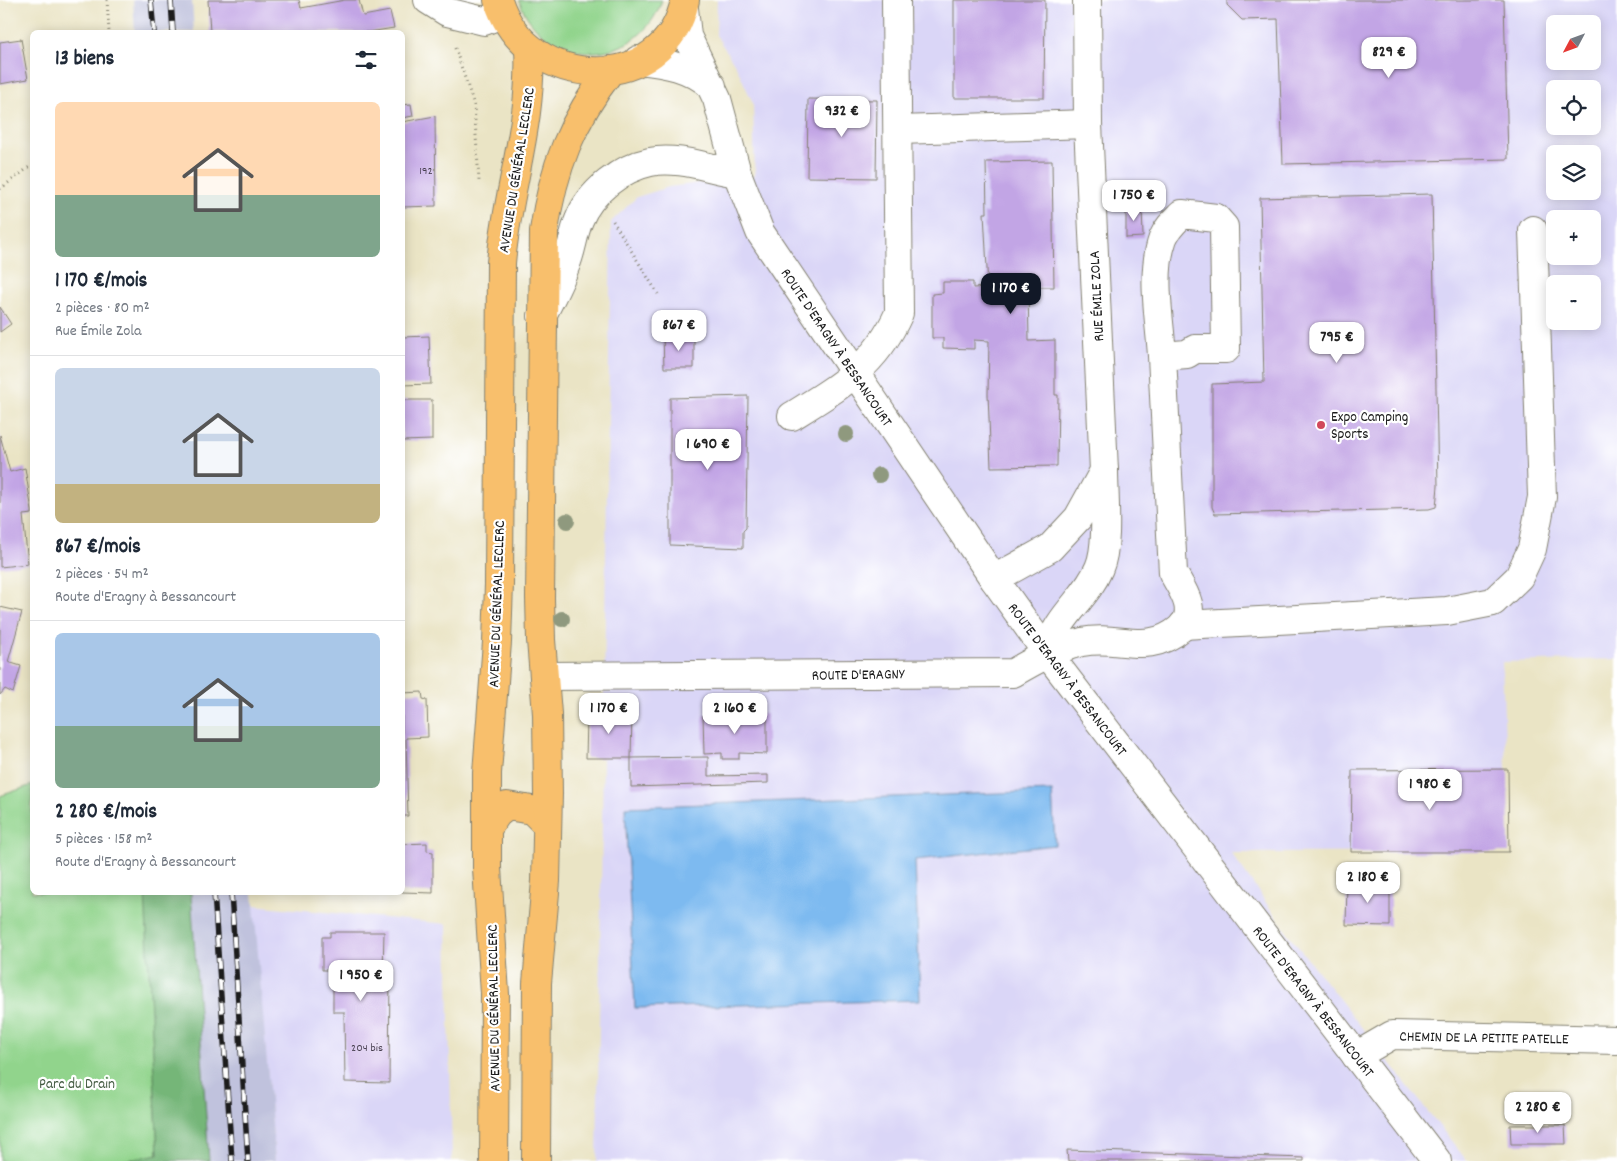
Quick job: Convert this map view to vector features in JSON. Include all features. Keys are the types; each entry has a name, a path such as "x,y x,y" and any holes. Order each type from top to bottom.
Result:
{"main road":[{"path":"500,7 515,35 529,49 561,66 588,72 611,70 638,60 658,48 669,36 684,4"},
{"name":"AVENUE DU GÉNÉRAL LECLERC","path":"494,1161 495,994 487,829 487,782 497,642 499,584 502,264 507,210 529,94 529,49"},
{"path":"536,1161 537,983 546,881 548,794 548,733 540,598 544,231 556,172 568,138 579,116 611,70"},
{"path":"487,782 501,802 532,810 547,825"},
{"path":"487,829 502,808 532,806 548,794"}],"street":[{"path":"792,416 855,374 879,349 891,331 899,313 896,0"},
{"name":"RUE ÉMILE ZOLA","path":"1047,653 1057,626 1088,587 1100,568 1104,549 1104,471 1088,124 1087,0"},
{"name":"ROUTE D'ERAGNY À BESSANCOURT","path":"684,4 687,36 713,87 726,124 737,173 760,232 994,579 1047,653 1437,1161"},
{"path":"438,6 484,21 500,7"},
{"path":"638,60 680,66 700,76 713,87"},
{"path":"898,130 1088,124"},
{"path":"542,316 566,266 583,212 595,195 612,180 632,168 651,162 676,162 737,173"},
{"path":"1162,356 1187,354 1195,349 1226,349 1224,228 1216,218 1182,214 1170,225 1163,238 1157,278 1173,573 1186,594 1189,604 1184,625 1447,611 1493,602 1519,577 1532,549 1542,496 1533,230"},
{"path":"994,579 1050,548 1078,518 1104,471"},
{"name":"ROUTE D'ERAGNY","path":"544,676 1013,673 1047,653 1083,642 1151,643 1165,640 1184,625"},
{"name":"CHEMIN DE LA PETITE PATELLE","path":"1356,1056 1392,1035 1617,1040"}],"path":[{"path":"107,0 109,30"},
{"path":"0,189 30,166"},
{"path":"610,216 658,294"}],"shaded area":[{"path":"133,0 192,0 194,30 135,30"},
{"path":"717,0 1617,0 1617,659 1502,662 1509,852 1231,853 1288,934 1467,1161 597,1161 611,222 637,197 669,187 755,176 753,103 737,68 716,35"},
{"path":"191,895 253,895 275,1161 209,1161"},
{"path":"253,905 447,924 452,1161 275,1161"}],"green space":[{"path":"519,0 662,0 650,23 633,39 613,49 591,52 569,49 548,39 531,23"},
{"name":"Parc du Drain","path":"30,786 30,895 146,895 158,1155 121,1161 0,1161 0,796"},
{"path":"145,895 191,895 209,1161 121,1161 158,1154"}],"water":[{"path":"1052,791 1055,845 915,860 920,1000 635,1008 625,807"}],"building":[{"path":"208,0 299,0 301,8 345,0 359,0 363,16 390,11 394,28 382,30 210,30"},
{"path":"954,0 1045,0 1044,98 954,98"},
{"path":"1227,0 1504,0 1508,159 1283,164 1278,19 1242,20 1227,5"},
{"path":"21,39 28,79 0,84 0,42"},
{"path":"808,99 877,100 876,178 807,177"},
{"path":"411,104 413,116 405,117 405,105"},
{"path":"435,116 436,206 405,207 405,121"},
{"path":"1052,161 1054,287 1028,287 1029,341 1055,340 1055,395 1058,395 1057,466 991,467 988,394 989,341 974,340 974,349 943,348 943,338 932,338 932,294 943,293 943,282 973,282 973,288 988,287 984,213 987,213 986,162"},
{"path":"1432,194 1438,486 1436,507 1429,509 1215,514 1212,507 1212,384 1264,382 1260,198"},
{"path":"1142,206 1143,237 1126,238 1126,207"},
{"path":"0,307 11,324 0,332"},
{"path":"429,336 431,384 405,385 405,337"},
{"path":"663,336 694,338 694,368 664,368"},
{"path":"748,396 746,528 743,531 743,548 670,545 670,398"},
{"path":"405,400 432,400 432,440 405,441"},
{"path":"0,435 10,472 25,468 30,499 30,514 23,515 28,564 0,567"},
{"path":"0,607 22,612 8,662 21,666 13,693 5,689 0,695"},
{"path":"422,692 423,699 427,700 428,737 406,738 408,816 405,816 405,693"},
{"path":"597,712 632,712 631,758 586,758 587,718"},
{"path":"767,714 767,754 739,753 739,759 722,759 722,753 704,754 703,715"},
{"path":"708,757 708,776 768,775 768,783 631,787 631,758"},
{"path":"1508,769 1509,852 1351,852 1352,770"},
{"path":"427,843 427,851 433,852 433,893 405,892 405,844"},
{"path":"1347,883 1390,883 1390,926 1346,925"},
{"path":"330,932 384,932 383,971 390,972 389,1083 345,1082 344,1012 333,1012 333,970 322,970 322,937 330,937"},
{"path":"1510,1125 1565,1125 1566,1144 1511,1144"},
{"path":"1067,1150 1304,1158 1304,1161 1068,1161"}],"railway":[{"path":"151,0 154,30"},
{"path":"171,0 173,30"},
{"path":"214,895 232,1161"},
{"path":"231,895 248,1161"}],"place":[{"name":"Expo Camping Sports","path":"1321,425"}]}
